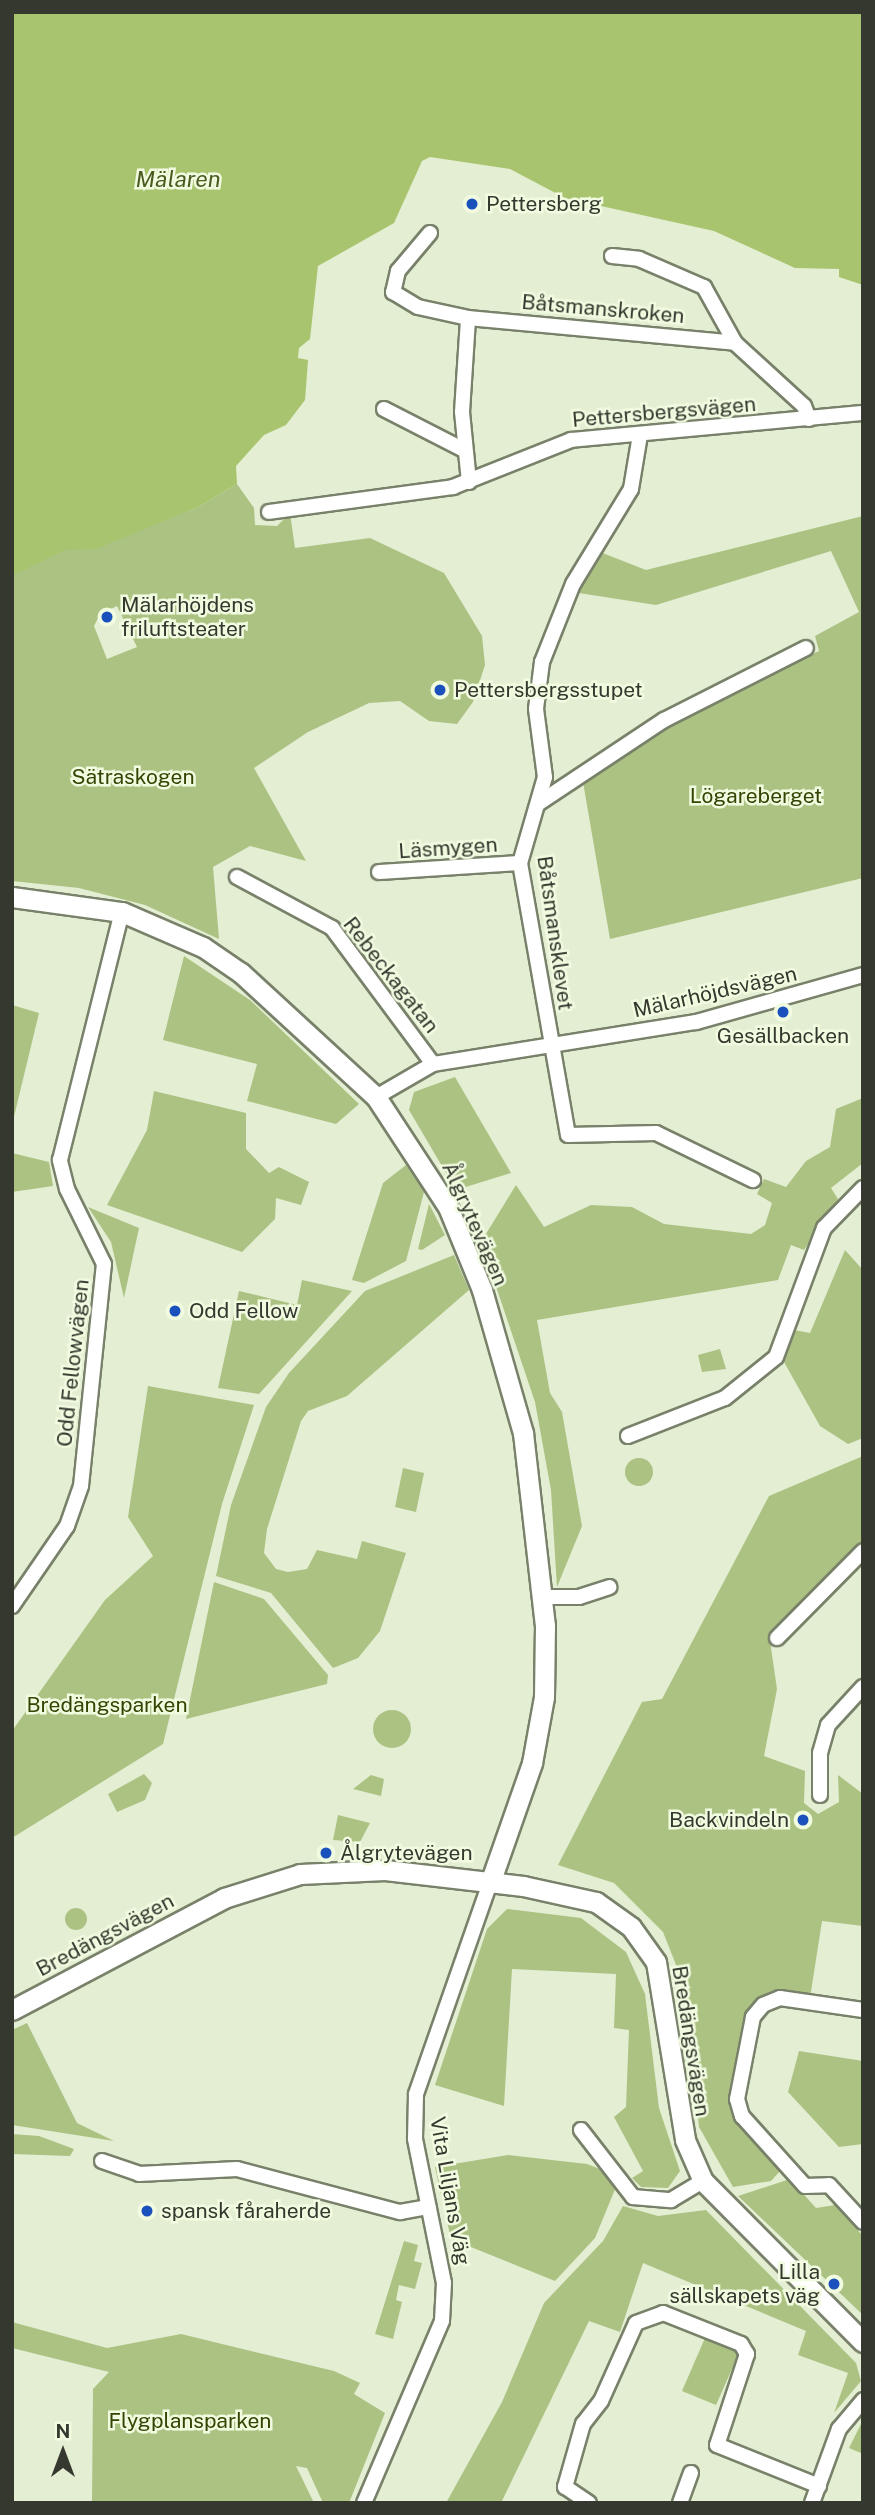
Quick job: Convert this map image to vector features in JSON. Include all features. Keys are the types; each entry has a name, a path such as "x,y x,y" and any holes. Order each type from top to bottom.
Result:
{"street":[{"name":"Båtsmanskroken","path":"430,233 398,271 393,292 418,307 468,318 735,343"},
{"name":"Båtsmanskroken","path":"612,256 639,259 704,287 735,343 804,406 809,419"},
{"path":"468,318 464,450 468,482"},
{"path":"384,409 464,450"},
{"name":"Pettersbergsvägen","path":"270,512 468,482 554,443 863,413"},
{"name":"Båtsmansklevet","path":"550,1044 520,863 539,803 545,766 536,696 542,662 573,584 631,489 640,435"},
{"path":"539,803 664,720 806,648"},
{"name":"Läsmygen","path":"379,872 440,873 520,863"},
{"name":"Rebeckagatan","path":"237,877 332,928 433,1064"},
{"name":"Ålgrytevägen","path":"12,897 122,912 203,947 241,973 376,1097 431,1175 482,1290 523,1433 543,1597 540,1727 490,1883"},
{"name":"Odd Fellowvägen","path":"12,1606 67,1526 81,1486 104,1264 67,1189 60,1160 122,912"},
{"name":"Mälarhöjdsvägen","path":"376,1097 433,1064 696,1022 863,975"},
{"path":"550,1044 568,1135 656,1133 753,1180"},
{"path":"628,1436 725,1398 776,1357 824,1228 863,1188"},
{"path":"777,1638 863,1551"},
{"path":"543,1597 579,1597 609,1587"},
{"path":"820,1795 820,1753 828,1725 863,1687"},
{"name":"Bredängsvägen","path":"12,2010 225,1898 274,1880 356,1869 490,1883 596,1902 644,1941 663,1986 685,2140 703,2181 863,2342"},
{"name":"Vita Liljans Väg","path":"364,2503 442,2321 444,2284 415,2140 416,2094 490,1883"},
{"path":"863,2010 780,1998 763,2005 753,2017 737,2099 742,2116 805,2186 829,2185 863,2222"},
{"path":"581,2130 634,2197 670,2200 703,2181"},
{"path":"102,2161 139,2174 237,2169 400,2212 429,2207"},
{"path":"589,2503 565,2487 579,2436 636,2323 663,2313 741,2344 747,2354 717,2445 819,2486"},
{"path":"812,2503 839,2429 863,2400"},
{"path":"680,2503 691,2473"}],"green space":[{"name":"Sätraskogen","path":"12,404 102,545 198,507 237,484 254,508 255,525 277,526 290,513 295,548 370,538 444,573 482,636 485,665 473,702 457,724 429,721 400,701 369,703 308,732 254,768 306,861 250,846 213,867 219,939 145,905 79,888 12,881","holes":["117,606 137,647 107,659 94,626 100,614"]},
{"name":"Lögareberget","path":"863,516 863,878 610,939 583,782 663,727 819,651 815,636 859,612 831,551 656,605 579,593 600,552 646,570"},
{"path":"184,956 250,1000 359,1104 336,1124 247,1101 257,1064 163,1040"},
{"path":"12,1005 39,1013 12,1125"},
{"path":"455,1077 511,1173 456,1190 409,1110 414,1092"},
{"path":"154,1091 246,1113 246,1149 269,1173 279,1167 309,1182 301,1205 276,1198 275,1219 242,1252 107,1205 147,1130"},
{"path":"863,1098 863,1163 831,1188 838,1199 804,1250 791,1245 778,1280 537,1320 550,1393 562,1412 582,1526 557,1587 551,1490 535,1402 481,1242 516,1185 544,1227 591,1205 632,1207 664,1224 751,1234 765,1225 772,1203 757,1194 764,1179 786,1187 806,1161 830,1147 836,1109"},
{"path":"12,1153 49,1162 53,1186 12,1192"},
{"path":"406,1165 424,1192 406,1261 364,1283 352,1280 383,1183"},
{"path":"429,1204 445,1235 422,1250 418,1249"},
{"path":"88,1207 139,1228 124,1298 111,1242"},
{"path":"845,1250 863,1270 863,1438 848,1444 820,1426 784,1362 794,1330 810,1333"},
{"path":"454,1255 469,1290 347,1396 308,1411 301,1421 267,1529 264,1553 276,1569 288,1572 307,1569 317,1550 357,1559 362,1541 406,1553 380,1631 358,1658 333,1668 271,1593 216,1576 231,1505 266,1407 289,1373 365,1291"},
{"path":"302,1280 352,1291 259,1394 218,1388 239,1291 297,1305"},
{"path":"720,1349 726,1369 702,1372 698,1355"},
{"name":"Bredängsparken","path":"148,1386 254,1405 222,1504 163,1744 12,1838 12,1731 105,1600 153,1556 128,1517"},
{"path":"863,1456 863,1542 769,1634 777,1689 764,1756 805,1771 804,1803 818,1814 839,1802 838,1775 863,1794 863,1926 822,1921 810,1998 776,1993 747,2011 731,2110 781,2170 771,2181 733,2187 699,2127 684,1985 663,1932 614,1883 558,1865 642,1702 662,1699 769,1496"},
{"path":"639,1458 649,1462 653,1472 649,1482 639,1486 629,1482 625,1472 629,1462"},
{"path":"403,1468 424,1473 416,1512 395,1507"},
{"path":"214,1582 264,1599 328,1675 327,1684 186,1719"},
{"path":"392,1710 406,1715 411,1729 406,1743 392,1748 378,1743 373,1729 378,1715"},
{"path":"144,1774 152,1783 145,1800 117,1812 108,1794"},
{"path":"371,1775 384,1779 381,1796 353,1789"},
{"path":"338,1815 370,1823 360,1842 333,1840"},
{"path":"76,1908 84,1911 87,1919 84,1927 76,1930 68,1927 65,1919 68,1911"},
{"path":"507,1909 581,1918 626,1952 645,1994 659,2108 680,2171 668,2188 641,2187 632,2178 643,2171 614,2117 626,2107 629,2030 614,2028 616,1974 512,1969 504,2106 435,2085 487,1929"},
{"path":"27,2023 77,2123 114,2141 12,2125 12,2030"},
{"path":"799,2051 863,2061 863,2144 839,2147 788,2092"},
{"path":"12,2134 39,2136 74,2149 70,2156 12,2154"},
{"path":"508,2155 587,2164 605,2171 616,2187 595,2238 555,2281 451,2239 435,2167"},
{"path":"790,2179 816,2208 835,2205 863,2236 863,2315 738,2196"},
{"path":"623,2206 658,2216 706,2210 856,2363 861,2381 834,2413 848,2373 798,2355 806,2331 643,2263 620,2332 589,2321 501,2503 446,2503 502,2402 544,2303 603,2241"},
{"path":"404,2241 418,2245 414,2261 422,2263 415,2289 399,2285 396,2300 402,2302 393,2339 375,2334"},
{"name":"Flygplansparken","path":"12,2322 107,2348 181,2334 334,2371 360,2383 354,2394 385,2413 349,2503 323,2503 307,2468 296,2466 314,2503 92,2503 93,2389 109,2372 12,2348"},
{"path":"705,2338 739,2353 716,2405 682,2391"},
{"path":"863,2420 863,2454 849,2448"}],"water":[{"name":"Mälaren","path":"12,12 863,12 863,285 839,277 839,269 795,268 714,231 565,198 510,169 430,157 422,161 394,223 318,266 310,339 299,348 298,358 308,360 305,400 286,425 264,435 236,466 237,484 198,507 96,549 65,550 12,576"}],"place":[{"name":"Pettersberg","path":"472,204"},
{"name":"Mälarhöjdens friluftsteater","path":"107,617"},
{"name":"Pettersbergsstupet","path":"440,690"},
{"name":"Gesällbacken","path":"783,1012"},
{"name":"Odd Fellow","path":"175,1311"},
{"name":"Backvindeln","path":"803,1820"},
{"name":"Ålgrytevägen","path":"326,1853"},
{"name":"spansk fåraherde","path":"147,2211"},
{"name":"Lilla sällskapets väg","path":"834,2284"}]}
